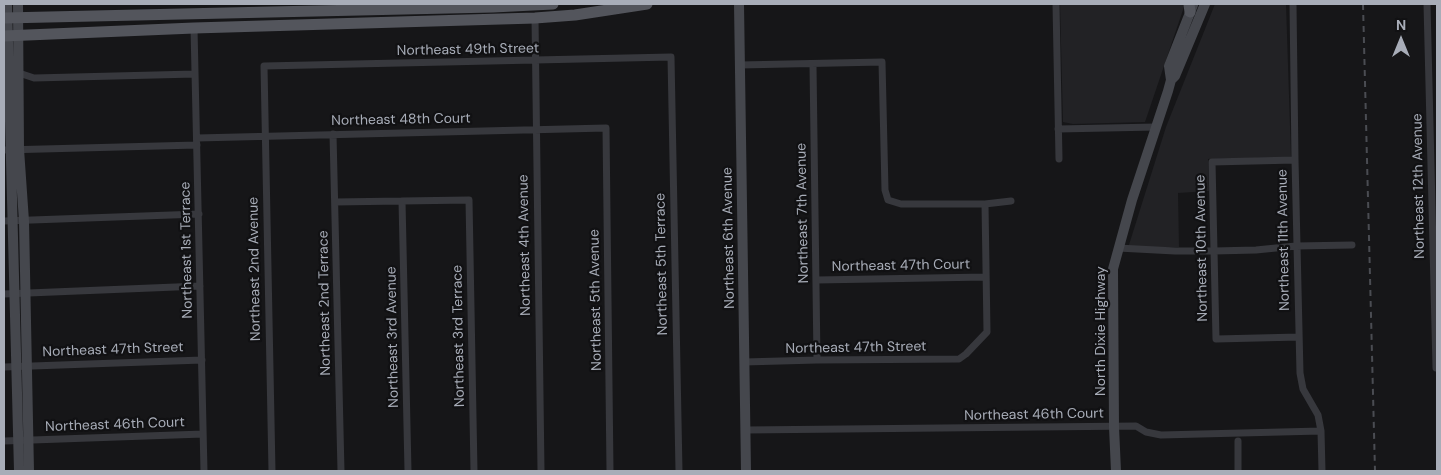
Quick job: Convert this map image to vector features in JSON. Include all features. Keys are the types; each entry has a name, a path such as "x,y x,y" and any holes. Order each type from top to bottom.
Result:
{"main road":[{"path":"7,4 10,17 13,79 8,221 20,294"},
{"path":"10,17 18,4"},
{"path":"10,17 193,9 254,12 375,7 445,8 553,4"},
{"path":"535,18 545,11 591,4"},
{"path":"10,36 144,29 535,18 575,15 647,4"},
{"name":"Northeast 6th Avenue","path":"739,4 746,471"},
{"name":"North Dixie Highway","path":"1170,80 1175,76 1205,4"},
{"path":"469,20 478,15 521,14 526,11 528,5"},
{"name":"North Dixie Highway","path":"1116,471 1113,269 1170,80 1170,66 1191,6"},
{"path":"305,25 313,19 365,17 375,7"},
{"path":"379,22 390,15 436,14 445,8"},
{"path":"144,29 152,23 185,21 193,9"},
{"path":"194,28 204,20 247,18 254,12"},
{"path":"11,150 24,221 20,294 23,440 19,471"},
{"path":"23,440 29,471"}],"street":[{"path":"1056,4 1058,159"},
{"name":"Northeast 11th Avenue","path":"1293,4 1294,160 1300,373 1303,389 1318,414 1321,431 1322,471"},
{"name":"Northeast 12th Avenue","path":"1427,4 1437,368"},
{"name":"Northeast 4th Avenue","path":"535,18 541,471"},
{"name":"Northeast 1st Terrace","path":"194,28 204,471"},
{"name":"Northeast 49th Street","path":"264,66 671,57"},
{"name":"Northeast 5th Terrace","path":"671,57 678,471"},
{"path":"740,65 813,65 882,62 886,190 888,200 901,204 985,204 1011,201"},
{"name":"Northeast 7th Avenue","path":"813,65 817,360"},
{"name":"Northeast 2nd Avenue","path":"264,66 272,471"},
{"path":"13,79 195,74"},
{"path":"1429,76 1437,75"},
{"path":"1058,128 1156,127"},
{"name":"Northeast 48th Court","path":"11,150 197,142 265,136 606,128"},
{"name":"Northeast 5th Avenue","path":"606,128 610,471"},
{"name":"Northeast 2nd Terrace","path":"333,134 341,471"},
{"name":"Northeast 10th Avenue","path":"1294,160 1212,162 1216,339 1299,337"},
{"name":"Northeast 3rd Terrace","path":"402,201 469,200 474,471"},
{"path":"335,202 402,201"},
{"name":"Northeast 3rd Avenue","path":"402,201 408,471"},
{"path":"985,204 986,277"},
{"path":"8,221 198,214"},
{"path":"1118,248 1214,251 1352,245"},
{"name":"Northeast 47th Court","path":"817,280 986,277"},
{"name":"Northeast 47th Street","path":"744,362 959,359 987,332 986,277"},
{"path":"4,294 200,286"},
{"name":"Northeast 47th Street","path":"4,367 202,360"},
{"name":"Northeast 46th Court","path":"746,430 1136,426 1146,432 1161,434 1321,431"},
{"name":"Northeast 46th Court","path":"4,441 203,434"},
{"path":"1238,441 1238,471"}],"shaded area":[{"path":"1060,4 1185,4 1145,122 1073,124 1063,122"},
{"path":"1215,4 1286,4 1291,157 1208,159 1209,191 1178,193 1179,247 1128,248 1166,127"}],"railway":[{"path":"1363,4 1375,471"}]}
